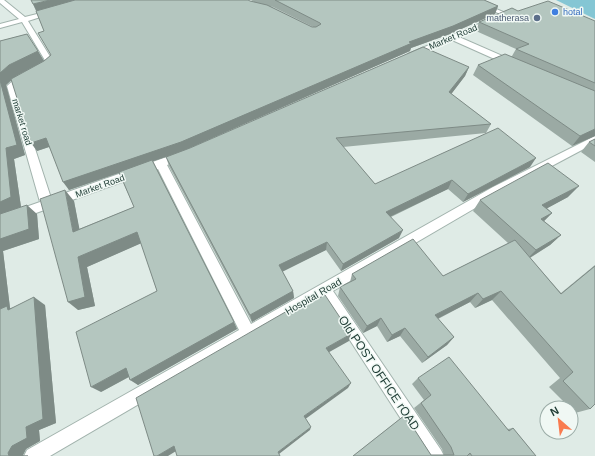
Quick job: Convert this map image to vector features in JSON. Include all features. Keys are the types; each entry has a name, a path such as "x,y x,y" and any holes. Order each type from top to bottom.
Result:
{"street":[{"path":"0,0 24,20"},
{"name":"Market Road","path":"402,59 508,14 470,0"},
{"path":"0,26 60,10"},
{"name":"market road","path":"24,20 50,63 41,70 17,79 11,86 46,205"},
{"path":"452,37 516,66"},
{"name":"Hospital Road","path":"33,456 497,190 595,139"},
{"name":"Market Road","path":"0,221 188,154"},
{"path":"161,164 248,333"},
{"name":"Old POST OFFICE rOAD","path":"324,289 435,456"}],"water":[{"path":"556,0 595,0 595,19"}],"building":[{"path":"31,0 50,0 33,4"},
{"path":"75,0 248,0 267,5 312,27 316,27 321,24 275,0 484,0 498,6 453,26 409,42 412,43 181,142 63,182 46,138 31,143 11,79 44,61 51,55 38,33 44,31 36,11"},
{"path":"548,1 595,21 595,83 516,49 529,44 479,22 512,8 518,11"},
{"path":"27,34 38,51 9,65 0,73 0,41"},
{"path":"423,47 469,67 449,92 491,124 336,138 375,184 498,128 536,158 468,194 452,180 386,212 403,230 343,264 327,242 279,265 293,291 250,315 166,157"},
{"path":"505,54 595,91 595,129 580,136 478,65"},
{"path":"0,80 17,145 6,148 11,197 0,202"},
{"path":"595,139 595,146 589,142"},
{"path":"152,160 234,322 130,380 126,368 91,387 76,332 157,291 137,232 78,257 85,297 68,302 40,199 65,190 73,232 134,207 119,172"},
{"path":"548,163 579,186 542,205 552,213 541,219 561,235 536,250 480,200"},
{"path":"27,205 29,229 0,239 0,214"},
{"path":"413,239 443,276 515,240 561,294 595,266 595,404 590,409 563,381 573,372 501,291 483,299 478,293 435,315 454,337 428,357 405,328 392,335 381,318 367,326 340,287 356,279 352,274"},
{"path":"325,295 351,334 326,348 351,383 304,416 311,427 278,452 280,456 177,456 174,446 157,456 154,456 136,398 301,303 303,306"},
{"path":"34,297 43,419 26,427 27,438 12,446 8,453 9,456 0,456 0,309 7,306 8,310"},
{"path":"449,357 509,431 513,428 536,456 472,456 470,453 467,456 353,456 405,415 431,455 454,455 451,447 421,403 431,395 418,378"}],"place":[{"name":"hotal","path":"555,12"},
{"name":"matherasa","path":"537,18"}]}
